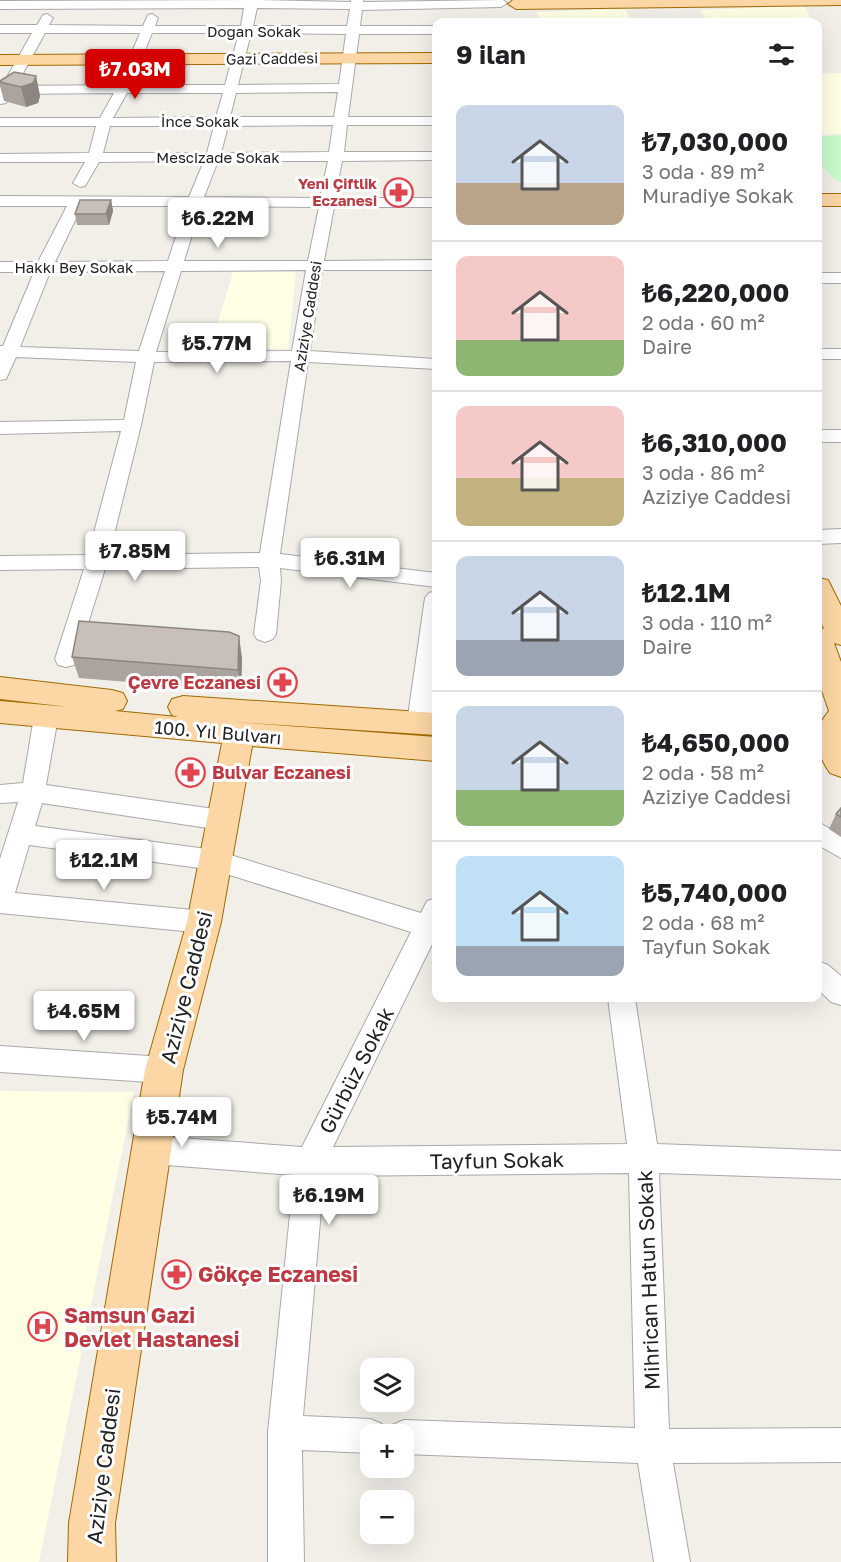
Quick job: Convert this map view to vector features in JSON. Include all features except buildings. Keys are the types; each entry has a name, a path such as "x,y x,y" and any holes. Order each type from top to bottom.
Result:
{"main road":[{"path":"508,2 841,0"},
{"path":"508,2 515,18"},
{"path":"508,2 525,18"},
{"name":"Gazi Caddesi","path":"0,60 432,58"},
{"path":"822,186 841,186"},
{"path":"822,200 841,200"},
{"path":"822,595 841,634"},
{"path":"822,657 834,718 830,736 831,749 841,765"},
{"name":"100. Yıl Bulvarı","path":"0,688 174,707 428,723"},
{"name":"100. Yıl Bulvarı","path":"0,712 432,749"},
{"name":"Aziziye Caddesi","path":"92,1562 92,1523 164,1070 204,922 221,820 239,734"},
{"path":"822,770 841,772"}],"street":[{"path":"0,5 251,2 459,6 508,2"},
{"path":"66,659 96,564 132,426 146,357 195,201 213,158 251,2"},
{"path":"0,102 4,90 42,29 54,3"},
{"path":"80,183 95,157 105,122 122,91 158,3"},
{"name":"Aziziye Caddesi","path":"265,634 271,581 269,560 315,265 336,156 357,3"},
{"name":"Doğan Sokak","path":"0,29 354,32 432,30"},
{"path":"4,90 345,88"},
{"name":"İnce Sokak","path":"0,122 432,121"},
{"name":"Mescizade Sokak","path":"0,159 432,156"},
{"path":"0,201 432,203"},
{"path":"0,375 4,352 77,201"},
{"name":"Hakkı Bey Sokak","path":"0,267 432,266"},
{"path":"822,278 841,278"},
{"path":"4,352 146,357 302,356 432,364"},
{"path":"822,354 841,354"},
{"path":"0,428 132,426"},
{"path":"822,436 841,436"},
{"path":"822,537 841,536"},
{"path":"0,563 96,564 269,560 432,580"},
{"path":"428,723 432,660"},
{"path":"46,717 33,792 0,902 204,922"},
{"path":"0,794 33,792 221,820"},
{"path":"20,834 214,860 432,918"},
{"path":"822,835 841,848"},
{"name":"Gürbüz Sokak","path":"286,1562 285,1432 310,1162 432,920"},
{"path":"822,976 841,993"},
{"name":"Mihrican Hatun Sokak","path":"623,1002 644,1158 653,1446 672,1562"},
{"path":"0,1059 164,1070"},
{"name":"Tayfun Sokak","path":"153,1150 310,1162 644,1158 841,1164"},
{"path":"285,1432 360,1436"},
{"path":"414,1437 653,1446 841,1445"}],"shaded area":[{"path":"804,6 811,18 705,18 700,10"},
{"path":"625,9 630,18 539,18 537,12"},
{"path":"841,73 841,134 822,135 822,74"},
{"path":"233,272 296,272 288,349 210,348"},
{"name":"Samsun Gazi Devlet Hastanesi","path":"0,1091 134,1092 39,1562 0,1562"}],"green space":[{"path":"841,135 841,182 834,179 822,164 822,137"}],"place":[{"name":"Yeni Çiftlik Eczanesi","path":"398,192"},
{"name":"Çevre Eczanesi","path":"282,682"},
{"name":"Bulvar Eczanesi","path":"191,772"},
{"name":"Gökçe Eczanesi","path":"177,1274"},
{"name":"Samsun Gazi Devlet Hastanesi","path":"43,1327"}]}
